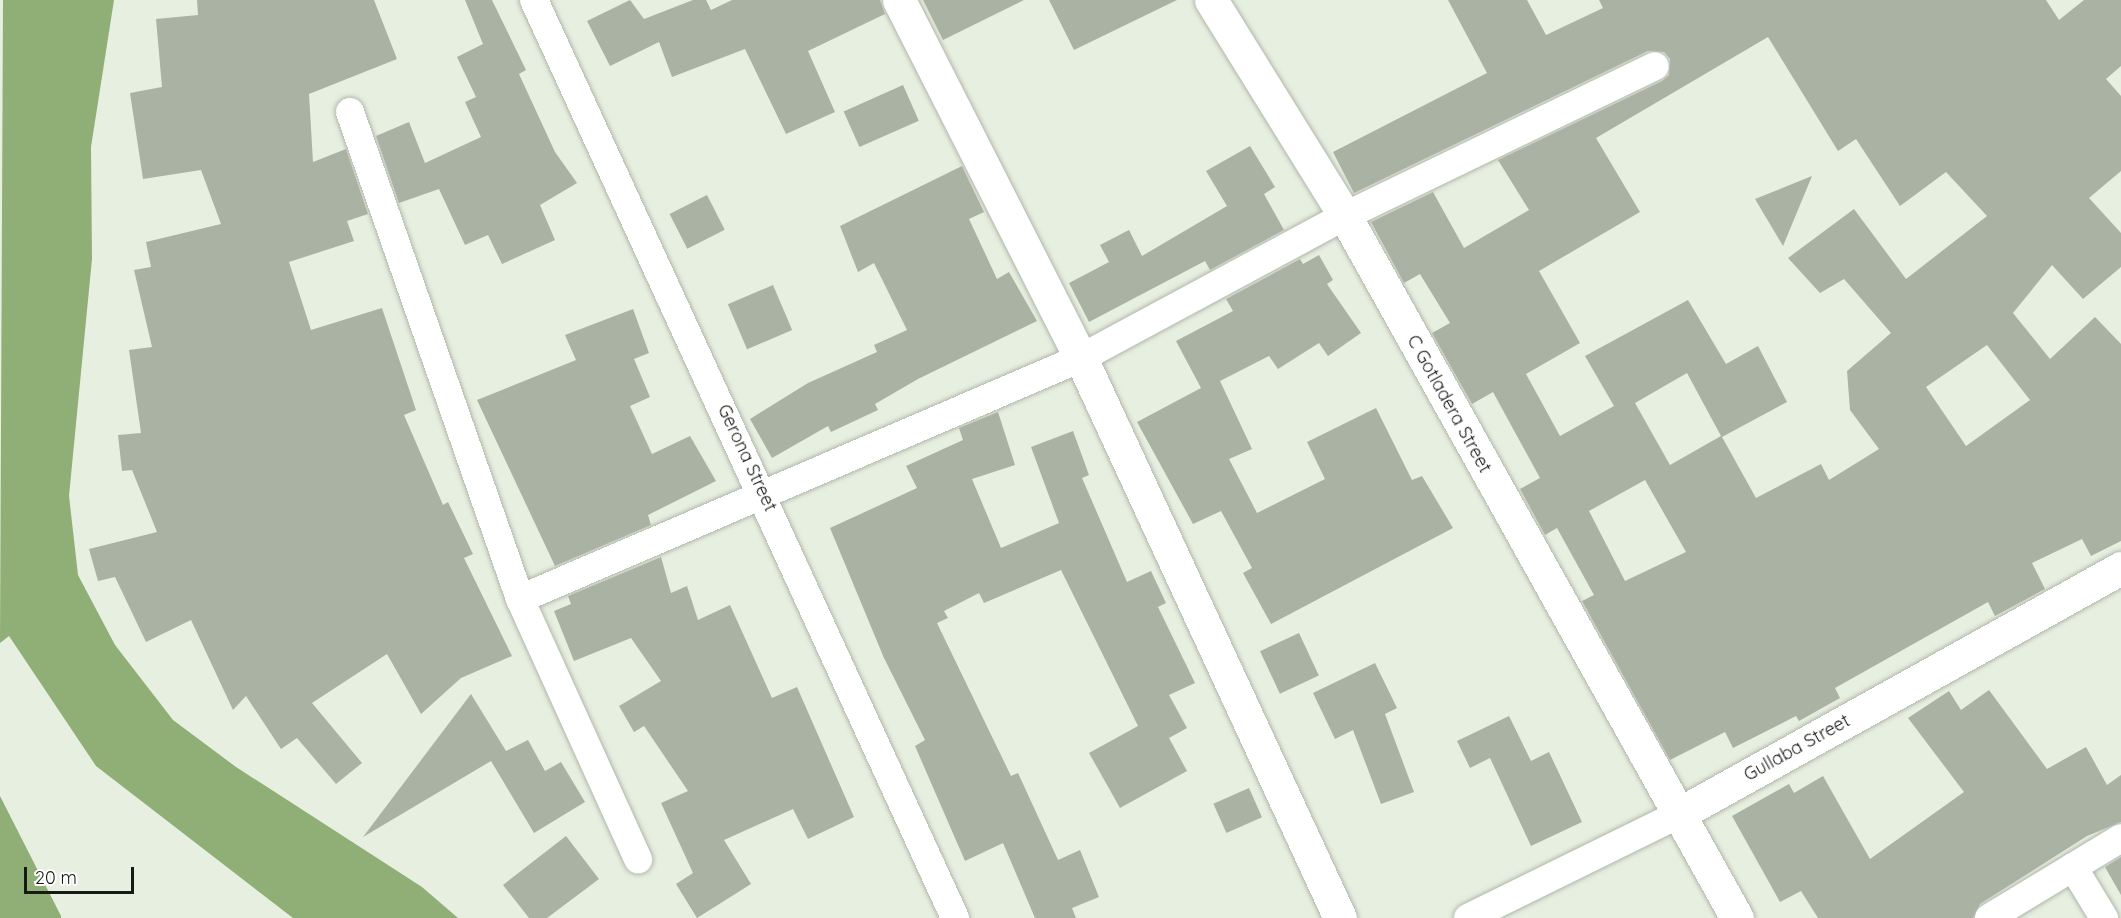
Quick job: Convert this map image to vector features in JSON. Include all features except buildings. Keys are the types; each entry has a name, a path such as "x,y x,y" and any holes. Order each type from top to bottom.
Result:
{"street":[{"name":"Gerona Street","path":"534,0 764,495 955,918"},
{"path":"899,0 1081,358 1340,918"},
{"name":"C Gotladera Street","path":"1211,0 1345,216 1677,815 1737,918"},
{"path":"520,599 1081,358 1345,216 1655,66"},
{"path":"350,112 520,599 638,859"},
{"name":"Gullaba Street","path":"1468,918 1677,815 2121,568"},
{"path":"1989,918 2121,838"},
{"path":"2073,867 2104,918"}],"shaded area":[{"path":"3,0 114,0 91,147 92,259 69,496 78,575 115,645 173,720 236,767 422,887 458,918 293,918 96,766 9,636 0,643"},
{"path":"0,796 61,916 61,918 0,918"}]}
